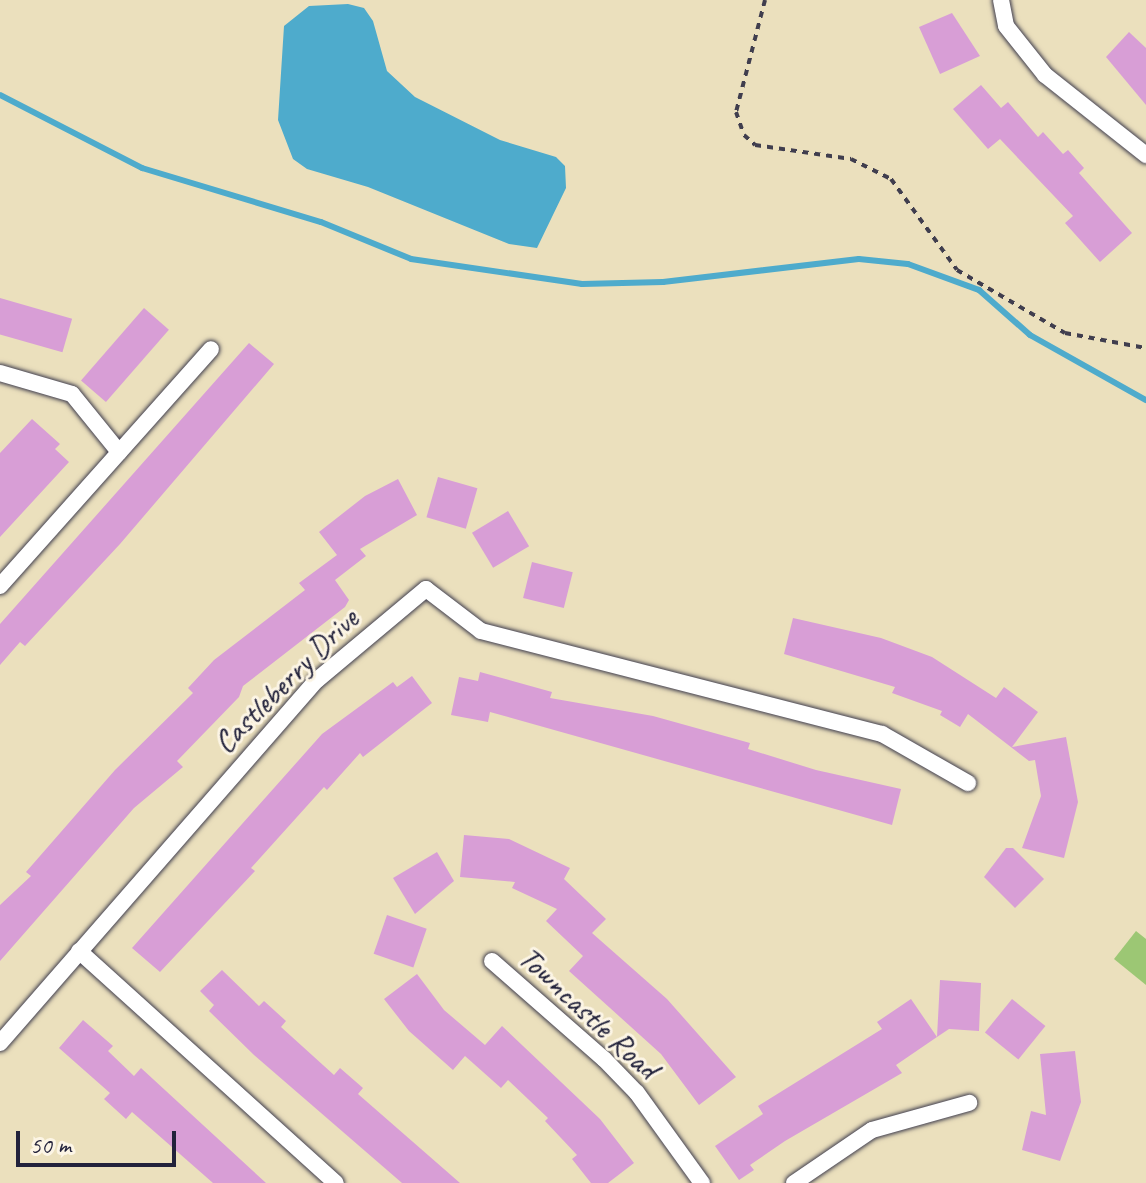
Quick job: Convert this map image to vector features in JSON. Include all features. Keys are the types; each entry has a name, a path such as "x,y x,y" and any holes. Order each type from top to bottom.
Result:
{"street":[{"path":"1001,0 1006,26 1045,75 1146,155"},
{"path":"0,586 211,349"},
{"path":"0,373 72,394 119,452"},
{"name":"Castleberry Drive","path":"0,1043 317,680 426,589 481,631 882,734 968,783"},
{"path":"79,951 336,1183"},
{"name":"Towncastle Road","path":"492,961 604,1059 637,1093 702,1183"},
{"path":"794,1183 872,1130 969,1103"}],"path":[{"path":"765,0 736,112 744,135 755,145 851,159 891,179 957,270 1065,333 1146,348"}],"green space":[{"path":"1136,931 1146,939 1146,985 1114,959"}],"water":[{"path":"348,4 364,8 373,21 387,71 415,97 500,140 556,157 565,166 566,188 537,248 509,244 368,187 307,169 293,159 278,120 284,26 309,6"}],"building":[{"path":"952,13 980,56 940,74 919,27"},
{"path":"1129,32 1146,48 1146,105 1106,57"},
{"path":"981,85 1001,108 1008,102 1038,137 1043,132 1063,154 1068,150 1084,168 1079,173 1132,233 1100,262 1065,223 1073,216 1000,139 988,149 953,109"},
{"path":"0,298 72,319 62,352 0,334"},
{"path":"144,308 169,330 106,402 81,380"},
{"path":"249,343 274,364 120,544 25,646 20,642 0,665 0,624"},
{"path":"32,419 60,444 55,449 69,462 0,537 0,453"},
{"path":"438,477 477,488 466,529 426,517"},
{"path":"398,479 417,515 360,549 366,556 335,580 349,600 345,607 243,686 239,697 177,761 183,767 134,808 0,961 0,905 31,876 26,872 115,770 193,693 188,688 214,660 305,590 299,583 337,555 319,532 365,496"},
{"path":"508,511 529,546 493,568 472,533"},
{"path":"532,562 573,572 564,608 523,598"},
{"path":"793,618 881,638 932,657 996,698 1004,687 1038,712 1012,747 1066,737 1078,802 1064,858 1022,848 1041,796 1035,760 1029,761 968,714 960,727 940,715 942,711 892,693 895,687 784,654"},
{"path":"480,672 552,692 550,698 653,716 750,743 748,749 816,770 901,789 892,825 490,712 488,722 451,715 459,677 478,681"},
{"path":"412,676 432,703 363,757 360,753 327,790 324,787 251,868 255,871 160,972 132,948 322,734 393,682 397,687"},
{"path":"464,835 509,839 570,868 564,879 606,919 592,933 667,999 736,1077 699,1105 661,1054 569,971 583,956 546,921 557,909 512,888 515,882 460,877"},
{"path":"1006,848 1013,848 1044,879 1015,908 984,877"},
{"path":"437,852 454,881 415,914 393,878"},
{"path":"387,915 427,929 413,967 374,954"},
{"path":"222,970 259,1006 264,1001 286,1021 281,1027 334,1075 340,1068 363,1088 358,1094 460,1183 402,1183 254,1055 209,1011 214,1005 200,991"},
{"path":"417,974 444,1010 485,1045 502,1026 600,1119 634,1163 608,1183 591,1183 572,1159 577,1155 545,1121 548,1118 508,1080 501,1088 465,1056 453,1070 409,1031 384,999"},
{"path":"940,980 981,983 979,1031 949,1029 937,1037"},
{"path":"911,999 937,1037 896,1065 902,1073 785,1141 750,1165 754,1170 739,1180 715,1146 763,1114 758,1106 882,1029 877,1022"},
{"path":"1012,999 1045,1026 1018,1059 985,1032"},
{"path":"83,1020 113,1046 108,1051 134,1076 141,1068 266,1183 213,1183 132,1112 126,1119 104,1099 110,1093 59,1048"},
{"path":"1075,1051 1081,1102 1060,1161 1022,1150 1031,1111 1046,1115 1040,1054"}],"waterway":[{"path":"0,95 142,168 321,222 411,259 582,284 663,282 859,259 908,264 979,290 1030,335 1146,400"}]}
